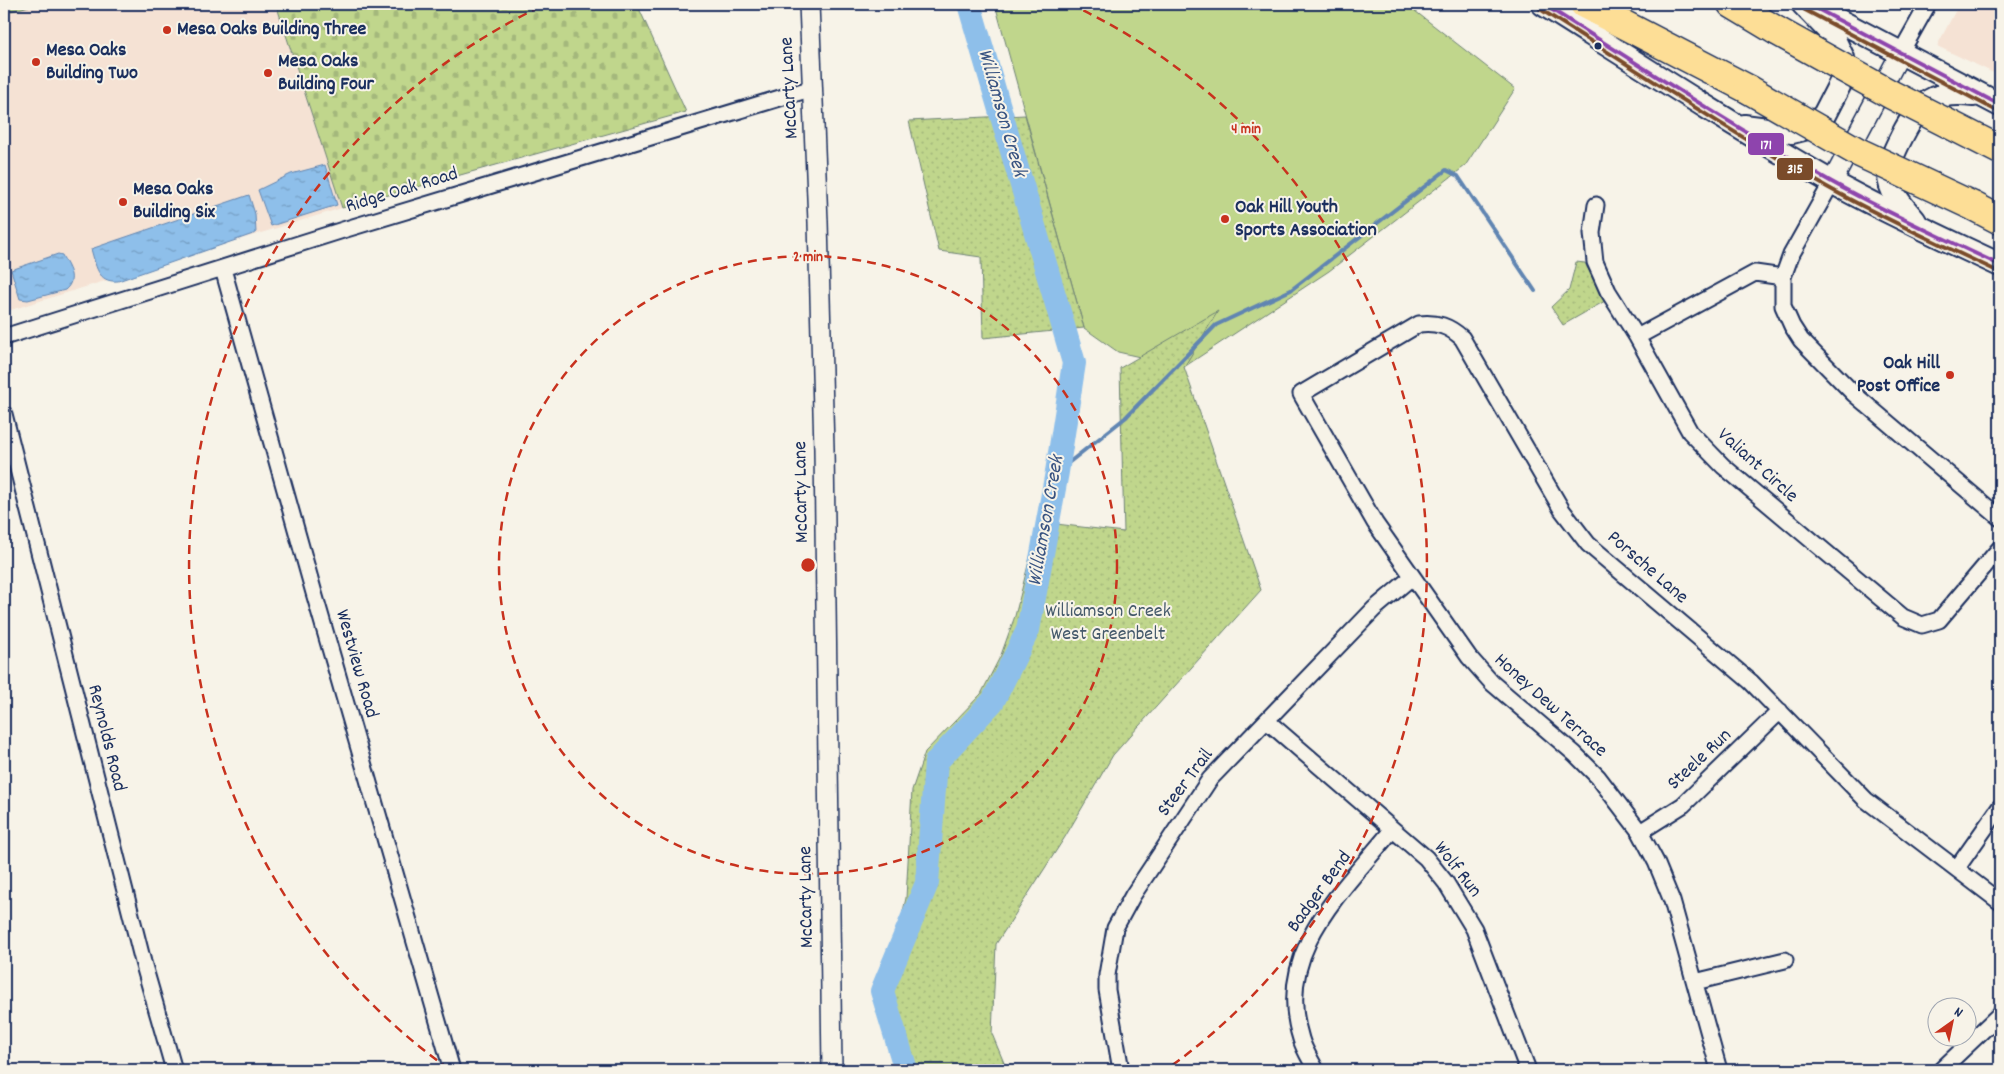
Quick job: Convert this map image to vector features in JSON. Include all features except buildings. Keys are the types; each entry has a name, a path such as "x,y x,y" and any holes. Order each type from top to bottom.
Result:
{"highway":[{"path":"1584,4 1748,89 1858,152 2000,220"},
{"path":"1732,4 1892,95 2000,150"}],"main road":[{"path":"1543,4 1736,126 1832,182 1919,227 2000,265"},
{"path":"1736,126 1792,132 1808,128 1824,115 1842,80 1843,58 1831,33 1803,4"},
{"path":"1808,4 1991,101"},
{"path":"1919,227 1896,198 1889,177 1892,155 1914,113 1934,97 1953,93 1991,101"}],"street":[{"name":"McCarty Lane","path":"809,4 824,449 832,1070"},
{"path":"1928,4 1791,255 1783,277 1783,306 1801,340 1854,394 2000,518"},
{"name":"Ridge Oak Road","path":"4,338 544,169 813,88"},
{"name":"Valiant Circle","path":"1596,205 1592,233 1595,262 1608,291 1637,337 1690,432 1723,466 1902,617 1922,625 1939,620 2000,548"},
{"name":"Westview Road","path":"224,269 314,593 452,1070"},
{"path":"1637,337 1755,273 1783,277"},
{"name":"Porsche Lane","path":"1302,394 1419,324 1441,324 1452,329 1462,338 1575,529 1608,562 1751,682 1866,800 2000,902"},
{"name":"Honey Dew Terrace","path":"1302,394 1375,523 1480,671 1598,777 1640,832 1656,862 1672,901 1719,1070"},
{"name":"Reynolds Road","path":"4,414 143,962 174,1070"},
{"name":"Steer Trail","path":"1121,1070 1107,990 1110,949 1115,928 1133,895 1210,779 1374,609 1412,577"},
{"name":"Steele Run","path":"1640,832 1683,805 1780,711"},
{"name":"Wolf Run","path":"1267,721 1426,858 1460,904 1474,929 1528,1070"},
{"path":"1957,868 2000,807"},
{"name":"Badger Bend","path":"1316,1070 1301,1040 1295,1008 1295,980 1299,961 1315,927 1392,830"},
{"path":"1695,982 1785,960"},
{"path":"1942,1070 2000,1014"}],"shaded area":[{"path":"36,4 276,4 342,208 4,312 4,13"},
{"path":"1959,4 2000,4 2000,76 1937,46"}],"green space":[{"path":"4,4 36,4 4,13"},
{"path":"276,4 637,4 686,112 342,208"},
{"name":"Oak Hill Youth Sports Association","path":"995,4 1406,4 1515,89 1465,166 1329,271 1184,367 1118,352 1084,328"},
{"path":"1025,115 1084,328 983,338 981,257 939,251 909,121"},
{"path":"1576,262 1585,263 1605,301 1563,325 1551,307 1569,290"},
{"name":"Williamson Creek West Greenbelt","path":"1218,311 1184,367 1261,590 1113,755 1065,837 996,944 992,1034 1007,1070 896,1070 892,1055 885,991 906,898 912,790 925,752 981,694 1001,655 1015,616 1039,522 1124,532 1120,368"}],"water":[{"path":"325,165 337,205 271,226 258,190 291,174"},
{"path":"249,195 255,214 256,233 118,281 106,279 98,272 91,249"},
{"path":"58,254 62,255 71,273 69,286 65,290 28,300 20,299 11,270"}],"waterway":[{"name":"Williamson Creek","path":"906,1070 882,991 927,883 936,762 993,701 1028,630 1057,472 1074,363 969,4"},
{"path":"1057,472 1125,418 1216,325 1291,290 1446,170 1458,176 1535,291"}],"transit line":[{"name":"171","path":"1543,4 1721,117 1793,160 1893,214 2000,265"},
{"name":"171","path":"1808,4 2000,105"},
{"name":"315","path":"1540,9 1790,166 1890,220 1997,271"},
{"name":"315","path":"1805,10 1997,111"}],"place":[{"name":"Mesa Oaks Building Three","path":"167,30"},
{"name":"Mesa Oaks Building Two","path":"36,62"},
{"name":"Mesa Oaks Building Four","path":"268,73"},
{"name":"Mesa Oaks Building Six","path":"123,202"},
{"name":"Oak Hill Youth Sports Association","path":"1225,219"},
{"name":"Oak Hill Post Office","path":"1950,375"}]}
